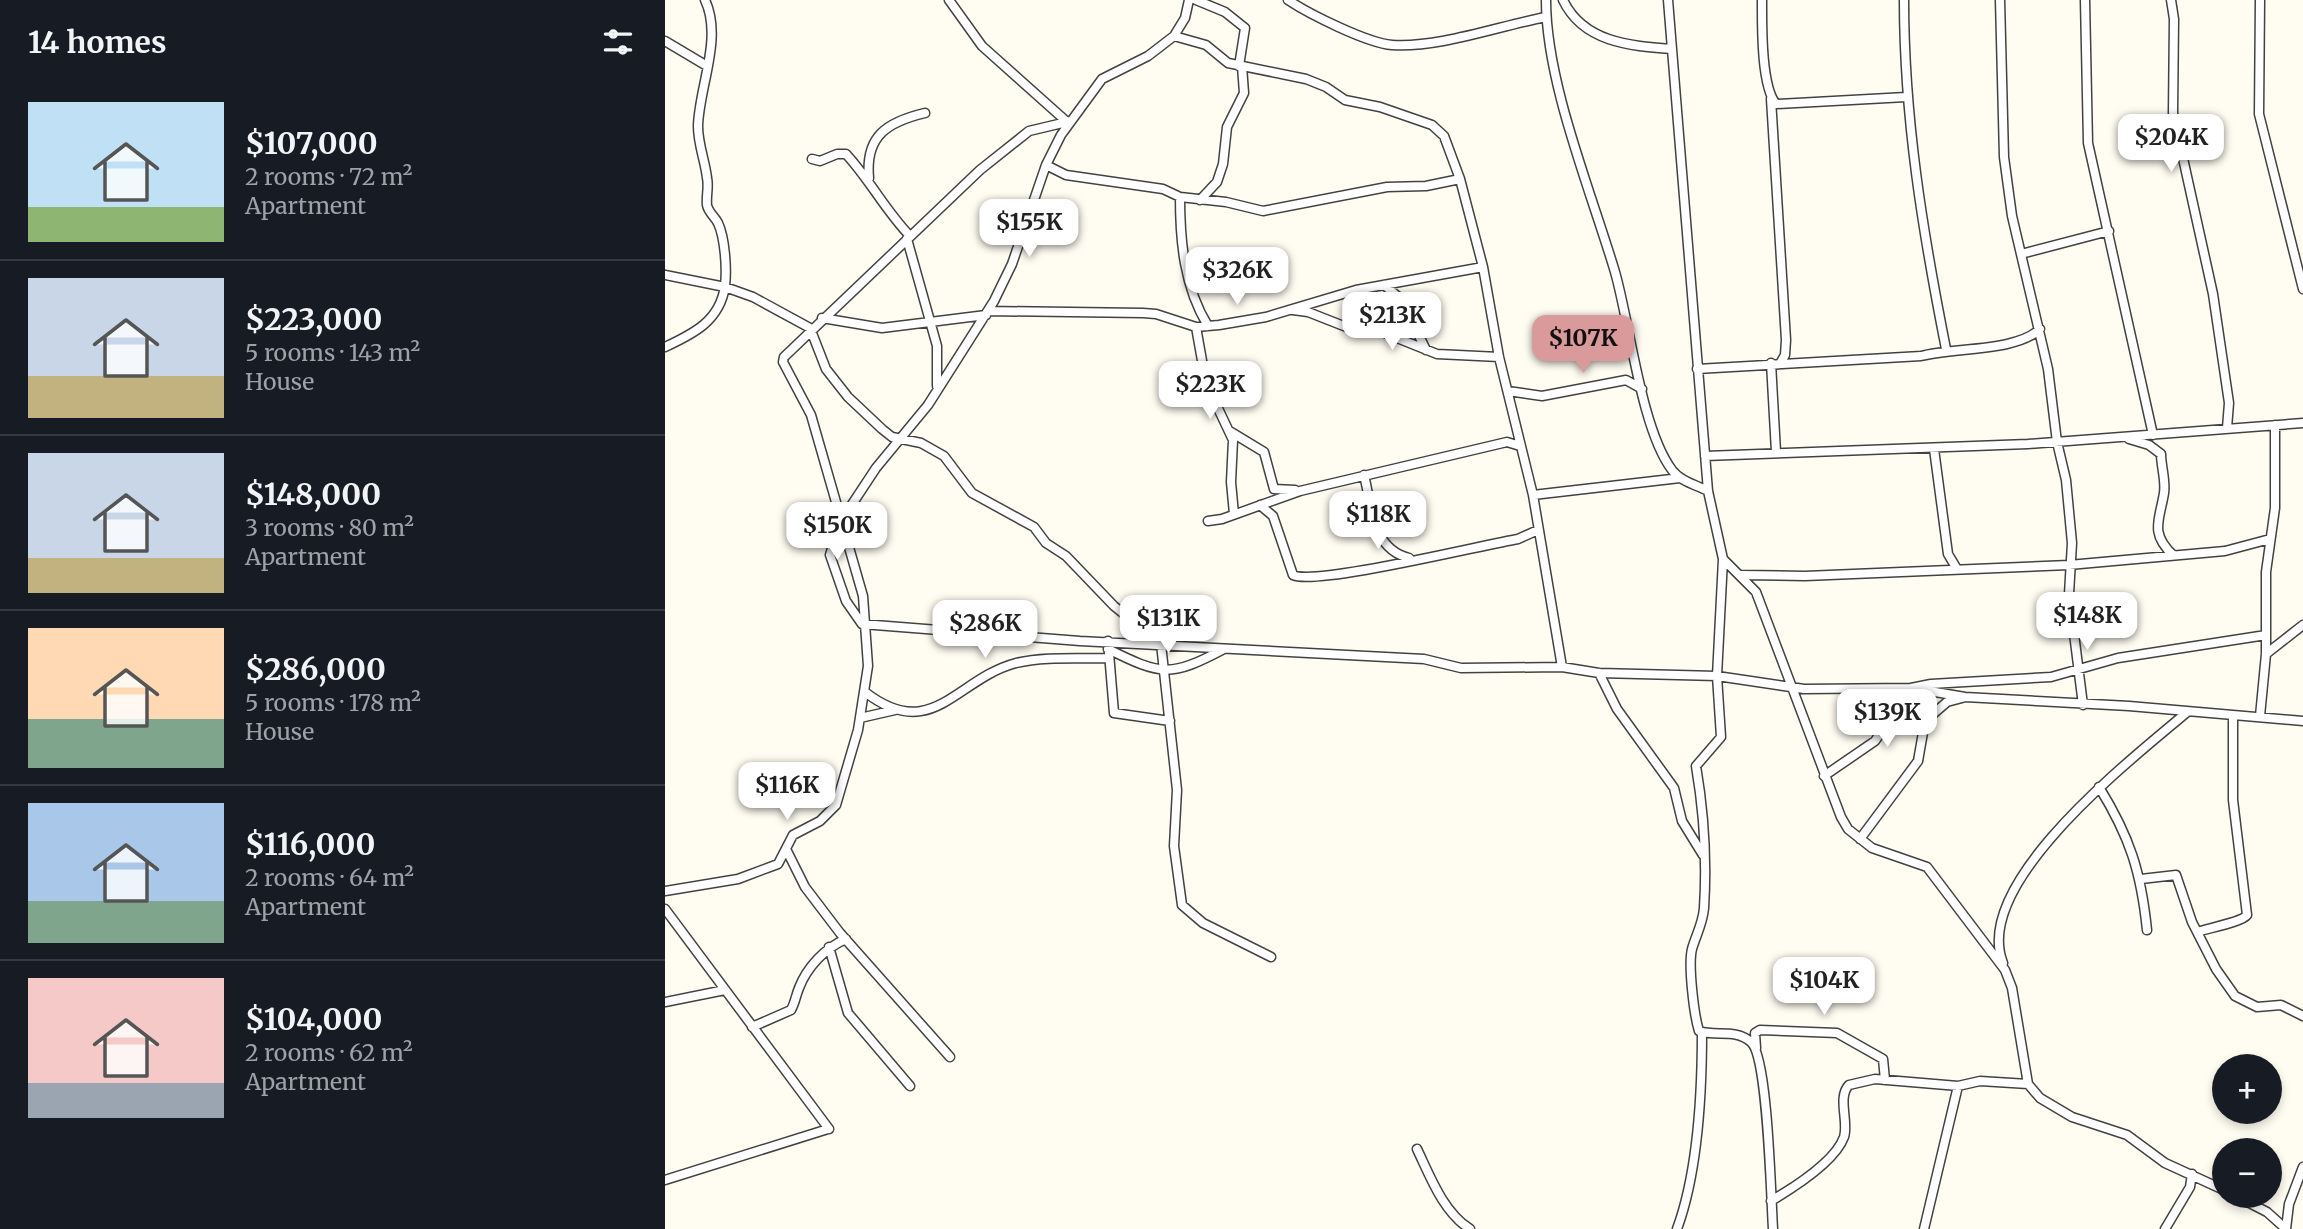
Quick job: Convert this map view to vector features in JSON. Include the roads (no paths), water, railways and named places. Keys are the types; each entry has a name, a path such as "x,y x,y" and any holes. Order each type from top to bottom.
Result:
{"street":[{"path":"665,347 705,327 711,320 725,287 722,236 719,225 708,208 707,178 699,145 699,110 707,66 711,18 705,0"},
{"path":"949,0 982,46 1069,121"},
{"path":"1189,0 1185,18 1174,36 1148,56 1101,79 1069,121 1046,164 1012,264 987,313 928,405 898,439 841,521 830,555 849,608 862,624 1108,649 1137,664 1167,669 1185,669 1226,648"},
{"path":"1196,0 1225,12 1245,28 1240,66 1244,93 1227,127 1223,164 1217,182 1200,200"},
{"path":"1289,0 1323,20 1393,45 1440,40 1546,18"},
{"path":"1546,0 1550,51 1615,274 1642,389 1661,449 1671,469 1680,478 1708,491"},
{"path":"1563,0 1578,24 1595,35 1622,43 1672,49"},
{"path":"1668,0 1708,491 1723,559 1717,676 1721,737 1696,766 1702,799 1704,911 1691,956 1698,1028 1702,1032 1742,1036 1756,1048"},
{"path":"1762,0 1771,99 1786,350 1776,362 1776,452"},
{"path":"1904,0 1906,97 1912,154 1946,349"},
{"path":"2000,0 2004,157 2021,254 2052,390 2057,442 2066,480 2072,542 2069,565 2077,670 2083,705"},
{"path":"2085,0 2088,143 2153,435"},
{"path":"2171,0 2174,19 2173,113 2215,307 2229,403 2227,428"},
{"path":"2260,0 2259,114 2303,289"},
{"path":"1185,18 1194,40"},
{"path":"1174,36 1206,45 1217,57 1240,66 1306,79 1326,87 1345,100 1380,107 1432,125 1444,136 1460,179 1483,267 1499,357 1533,495 1562,667"},
{"path":"665,41 707,66"},
{"path":"1771,99 1782,106 1906,97"},
{"path":"869,178 869,150 874,139 893,124 925,113"},
{"path":"665,891 748,876 778,864 793,835 820,821 836,805 860,718 868,666 863,597 811,415 783,362 784,357 810,328 980,170 1019,138 1044,126 1069,121"},
{"path":"812,159 820,161 844,153 869,178 883,204 908,238 938,354 937,389"},
{"path":"1046,164 1058,173"},
{"path":"1042,175 1058,173 1163,189 1180,197 1226,202 1255,211 1273,211 1387,187 1426,186 1460,179"},
{"path":"1180,197 1182,252 1196,302 1208,326"},
{"path":"2021,254 2109,231"},
{"path":"822,318 882,328 987,313 1156,314 1196,327 1266,317 1326,297 1483,267"},
{"path":"665,275 725,287 753,297 810,328 822,362 848,397 898,439 921,443 944,456 972,493 1034,527 1046,543 1066,556 1114,606 1161,644 1167,669 1177,790 1174,846 1182,905 1203,923 1271,957"},
{"path":"1384,285 1401,299 1426,350"},
{"path":"1290,310 1308,312 1359,331 1381,332 1442,355 1499,357"},
{"path":"1196,327 1206,383 1231,432 1234,514"},
{"path":"1697,369 1776,362 1893,358 2023,341 2040,330"},
{"path":"1508,391 1524,394 1570,393 1626,380 1642,389"},
{"path":"1512,412 1524,394"},
{"path":"1705,456 1934,449 2125,438 2303,423"},
{"path":"2260,716 2266,654 2266,572 2275,508 2275,425"},
{"path":"1507,442 1517,431"},
{"path":"1231,432 1263,452 1274,489 1300,491"},
{"path":"2125,438 2148,445 2161,454 2164,494 2158,507 2158,527 2164,546 2173,555"},
{"path":"1208,521 1300,491 1364,475 1507,442 1520,446"},
{"path":"1934,449 1948,554 1957,569"},
{"path":"1364,475 1381,541 1392,552 1414,559"},
{"path":"1533,495 1680,478"},
{"path":"1260,505 1273,516 1292,572 1297,578 1317,579 1518,538 1538,530"},
{"path":"1741,575 2069,565 2225,551 2270,539"},
{"path":"1723,559 1756,592 1794,687 1824,776 1845,823 1860,839 1881,852 1927,867 2005,970"},
{"path":"2266,654 2303,625"},
{"path":"860,718 898,710 924,711 937,708 982,677 1013,664 1108,649 1161,644 1424,659 1461,668 1562,667 1599,673 1717,676 1829,690 1911,688 1931,684 2051,677 2118,658 2266,635"},
{"path":"1108,649 1114,713 1170,721"},
{"path":"1599,673 1617,709 1674,788 1682,821 1704,858"},
{"path":"1911,688 1965,697 2303,721"},
{"path":"1824,776 1875,741 1911,688"},
{"path":"865,692 898,710"},
{"path":"1860,839 1918,761 1925,721 1947,702 1965,697"},
{"path":"2186,713 2099,787 2031,862 2001,917 1997,938 2012,988 2028,1084 2040,1098 2072,1117 2127,1135 2165,1163 2212,1184"},
{"path":"2197,933 2222,923 2242,921 2247,915 2233,800 2233,716"},
{"path":"2099,787 2130,841 2141,879 2147,930"},
{"path":"786,849 805,887 846,939 950,1057"},
{"path":"2141,879 2176,875 2197,933 2216,969 2235,996 2256,1007 2281,1005 2303,1016"},
{"path":"665,909 829,1129 665,1180"},
{"path":"752,1027 790,1010 801,983 829,947 846,939"},
{"path":"829,947 848,1013 910,1086"},
{"path":"665,1002 725,990"},
{"path":"1773,1229 1767,1120 1755,1033 1760,1030 1837,1033 1883,1059 1885,1080"},
{"path":"1677,1229 1695,1134 1701,1085 1702,1032"},
{"path":"1771,1201 1814,1171 1840,1145 1845,1132 1845,1088 1867,1079 1958,1086 1980,1081 2028,1084"},
{"path":"1924,1229 1958,1086"},
{"path":"1416,1149 1442,1199 1461,1223 1470,1229"},
{"path":"2259,1208 2286,1229 2289,1204 2303,1167"},
{"path":"2165,1229 2190,1187 2192,1174"}]}
